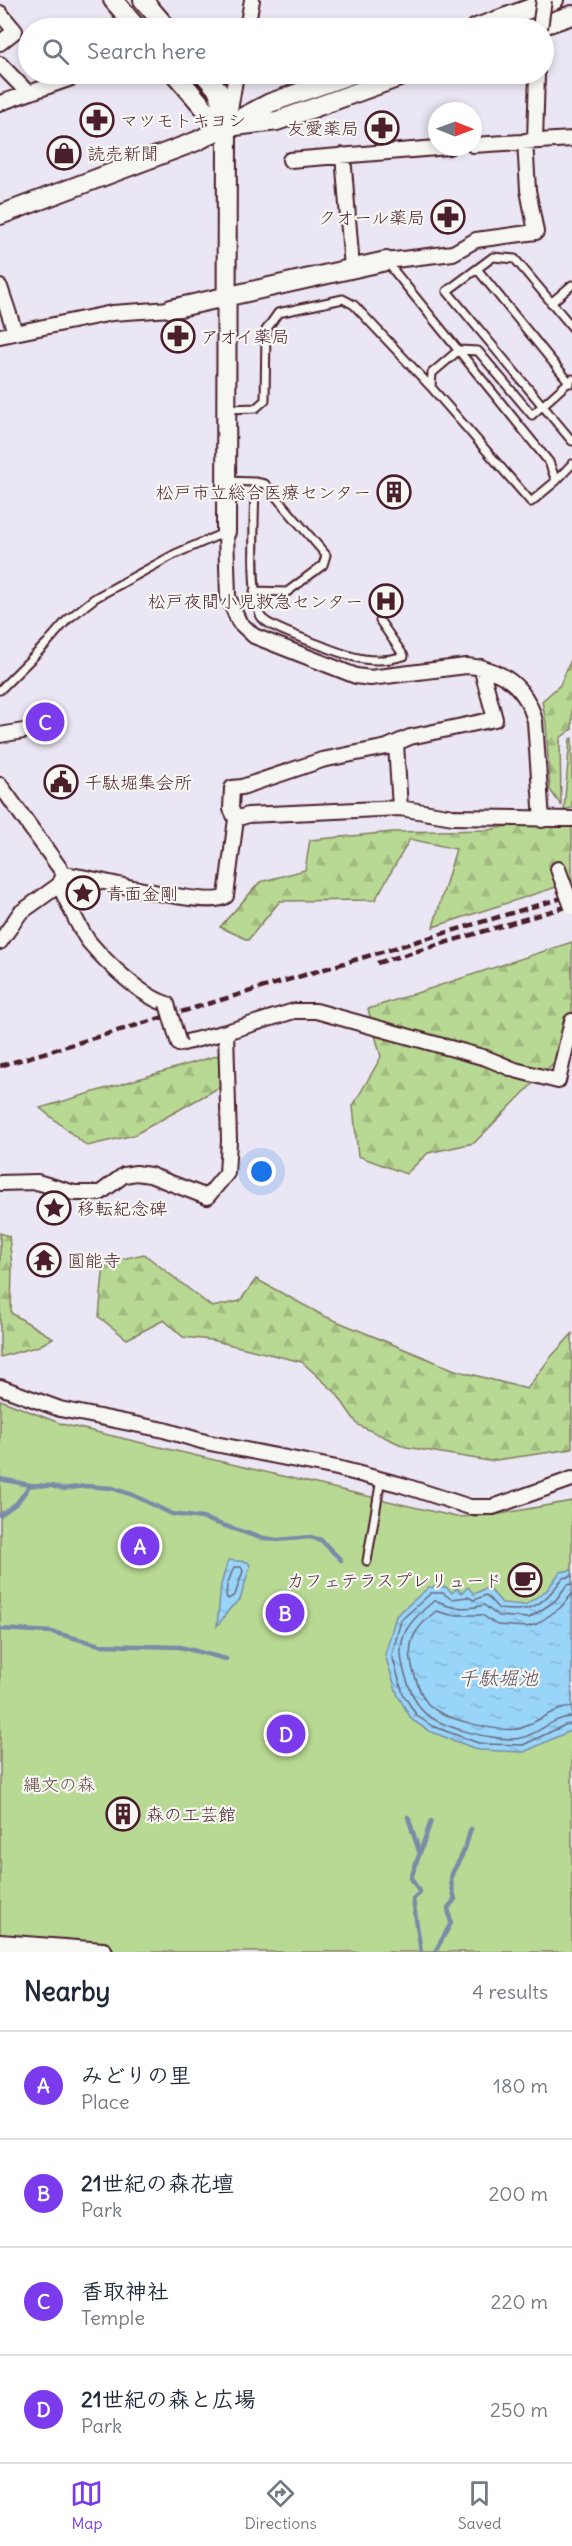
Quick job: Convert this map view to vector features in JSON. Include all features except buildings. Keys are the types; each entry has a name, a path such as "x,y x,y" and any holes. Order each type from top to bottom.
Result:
{"street":[{"path":"113,0 129,18"},
{"path":"143,0 158,18"},
{"path":"249,18 252,0"},
{"path":"541,18 543,0"},
{"path":"504,18 554,0"},
{"path":"0,13 15,31 0,43"},
{"path":"554,21 572,15"},
{"path":"0,64 18,83"},
{"path":"19,84 28,93"},
{"path":"0,103 54,84"},
{"path":"184,84 206,110 227,127 277,121 380,84"},
{"path":"213,84 218,90 227,127"},
{"path":"234,84 227,127 226,532 228,597 239,622 254,636 356,676 370,678 466,666 481,667 509,679 519,687 532,708 535,721 542,820"},
{"path":"0,215 197,141 270,103 324,84"},
{"path":"0,336 112,313 171,309 386,261 453,253 476,240 536,232 528,190 536,84"},
{"path":"482,144 572,139"},
{"path":"290,160 428,149"},
{"path":"343,155 352,268"},
{"path":"0,287 15,332"},
{"path":"0,942 20,913 62,880 84,876 157,893 216,901 222,899 226,896 236,819 231,809 232,788 242,787 322,760 396,744 410,737 495,719 481,667"},
{"path":"0,735 29,730"},
{"path":"396,744 400,808"},
{"path":"0,785 62,880 89,942 136,987 152,999 167,1004 179,1044 294,1011 316,1011 486,1058 515,1070 558,1081 572,1021"},
{"path":"236,819 248,815 400,808 453,817 572,819"},
{"path":"558,869 572,907"},
{"path":"0,1183 37,1182 74,1193 100,1193 124,1174 136,1173 150,1175 207,1197 227,1173 229,1141 226,1032"},
{"path":"0,1387 60,1409 205,1442 337,1468 381,1479 470,1507 486,1508 572,1479"},
{"path":"0,1944 103,1952"}],"lane":[{"path":"572,327 515,260 493,258 447,291 572,441"},
{"path":"386,261 549,462 556,481"},
{"path":"431,387 432,373 459,350 478,351 532,415 571,382 477,270"},
{"path":"551,303 572,285"},
{"path":"226,410 256,408 265,400 266,330 278,313 343,299 354,305 431,387 531,502 572,464"},
{"path":"226,481 265,484 326,555 323,565 287,592 255,591"},
{"path":"255,482 254,600 262,619 278,628 355,659 373,661 404,656 380,621"},
{"path":"0,690 67,620 95,598 175,554 226,532"},
{"path":"367,1561 381,1479"}],"green space":[{"path":"572,657 572,729 560,738 561,805 550,790 546,723 542,701 560,685"},
{"path":"572,738 572,808 564,810 570,739"},
{"path":"572,813 572,882 433,927 456,849 410,839 375,900 280,901 248,940 220,927 260,882 305,870 310,840 393,832 489,830"},
{"path":"572,942 572,1044 474,1143 428,1153 406,1174 358,1156 353,1106 381,1057 368,1009"},
{"path":"219,1055 220,1087 134,1135 87,1146 40,1108"},
{"path":"0,1233 9,1236 12,1267 11,1313 53,1338 39,1346 0,1357"},
{"path":"144,1254 212,1307 240,1301 256,1279 324,1316 455,1370 527,1389 550,1358 572,1334 572,1449 489,1461 406,1447 358,1425 336,1393 302,1362 211,1340 183,1337 164,1320 127,1339 99,1317 104,1263"},
{"name":"縄文の森","path":"0,1400 62,1424 456,1517 494,1515 572,1501 572,1952 0,1952"}],"water":[{"path":"228,1560 248,1562 250,1566 240,1600 217,1626 221,1585"},
{"name":"千駄堀池","path":"572,1570 572,1730 524,1752 479,1750 429,1731 412,1720 398,1696 385,1655 396,1616 429,1587 446,1587 452,1593 457,1588 462,1593 468,1587 474,1594 488,1587 502,1603 525,1605 547,1590 560,1572"}],"waterway":[{"path":"0,1479 63,1489 85,1486 112,1488 133,1495 172,1514 202,1518 258,1537 277,1540 310,1537 321,1540 341,1560"},
{"path":"0,1515 17,1503 30,1485"},
{"path":"0,1629 52,1632 100,1645 180,1647 226,1659"},
{"path":"408,1817 419,1851"},
{"path":"421,1952 413,1899 420,1893 411,1878 431,1821"},
{"path":"435,1952 451,1923 448,1908 455,1899 451,1878 471,1829"}],"railway":[{"path":"0,1066 572,895"},
{"path":"377,963 572,905"}],"place":[{"name":"マツモトキヨシ","path":"97,120"},
{"name":"友愛薬局","path":"382,128"},
{"name":"読売新聞","path":"64,153"},
{"name":"クオール薬局","path":"448,217"},
{"name":"アオイ薬局","path":"178,336"},
{"name":"松戸市立総合医療センター","path":"394,492"},
{"name":"松戸夜間小児救急センター","path":"386,601"},
{"name":"香取神社","path":"45,722"},
{"name":"千駄堀集会所","path":"61,782"},
{"name":"青面金剛","path":"83,893"},
{"name":"移転紀念碑","path":"54,1208"},
{"name":"圓能寺","path":"44,1260"},
{"name":"みどりの里","path":"140,1546"},
{"name":"カフェテラスプレリュード","path":"525,1580"},
{"name":"21世紀の森花壇","path":"285,1613"},
{"name":"21世紀の森と広場","path":"286,1734"},
{"name":"森の工芸館","path":"123,1814"}]}
